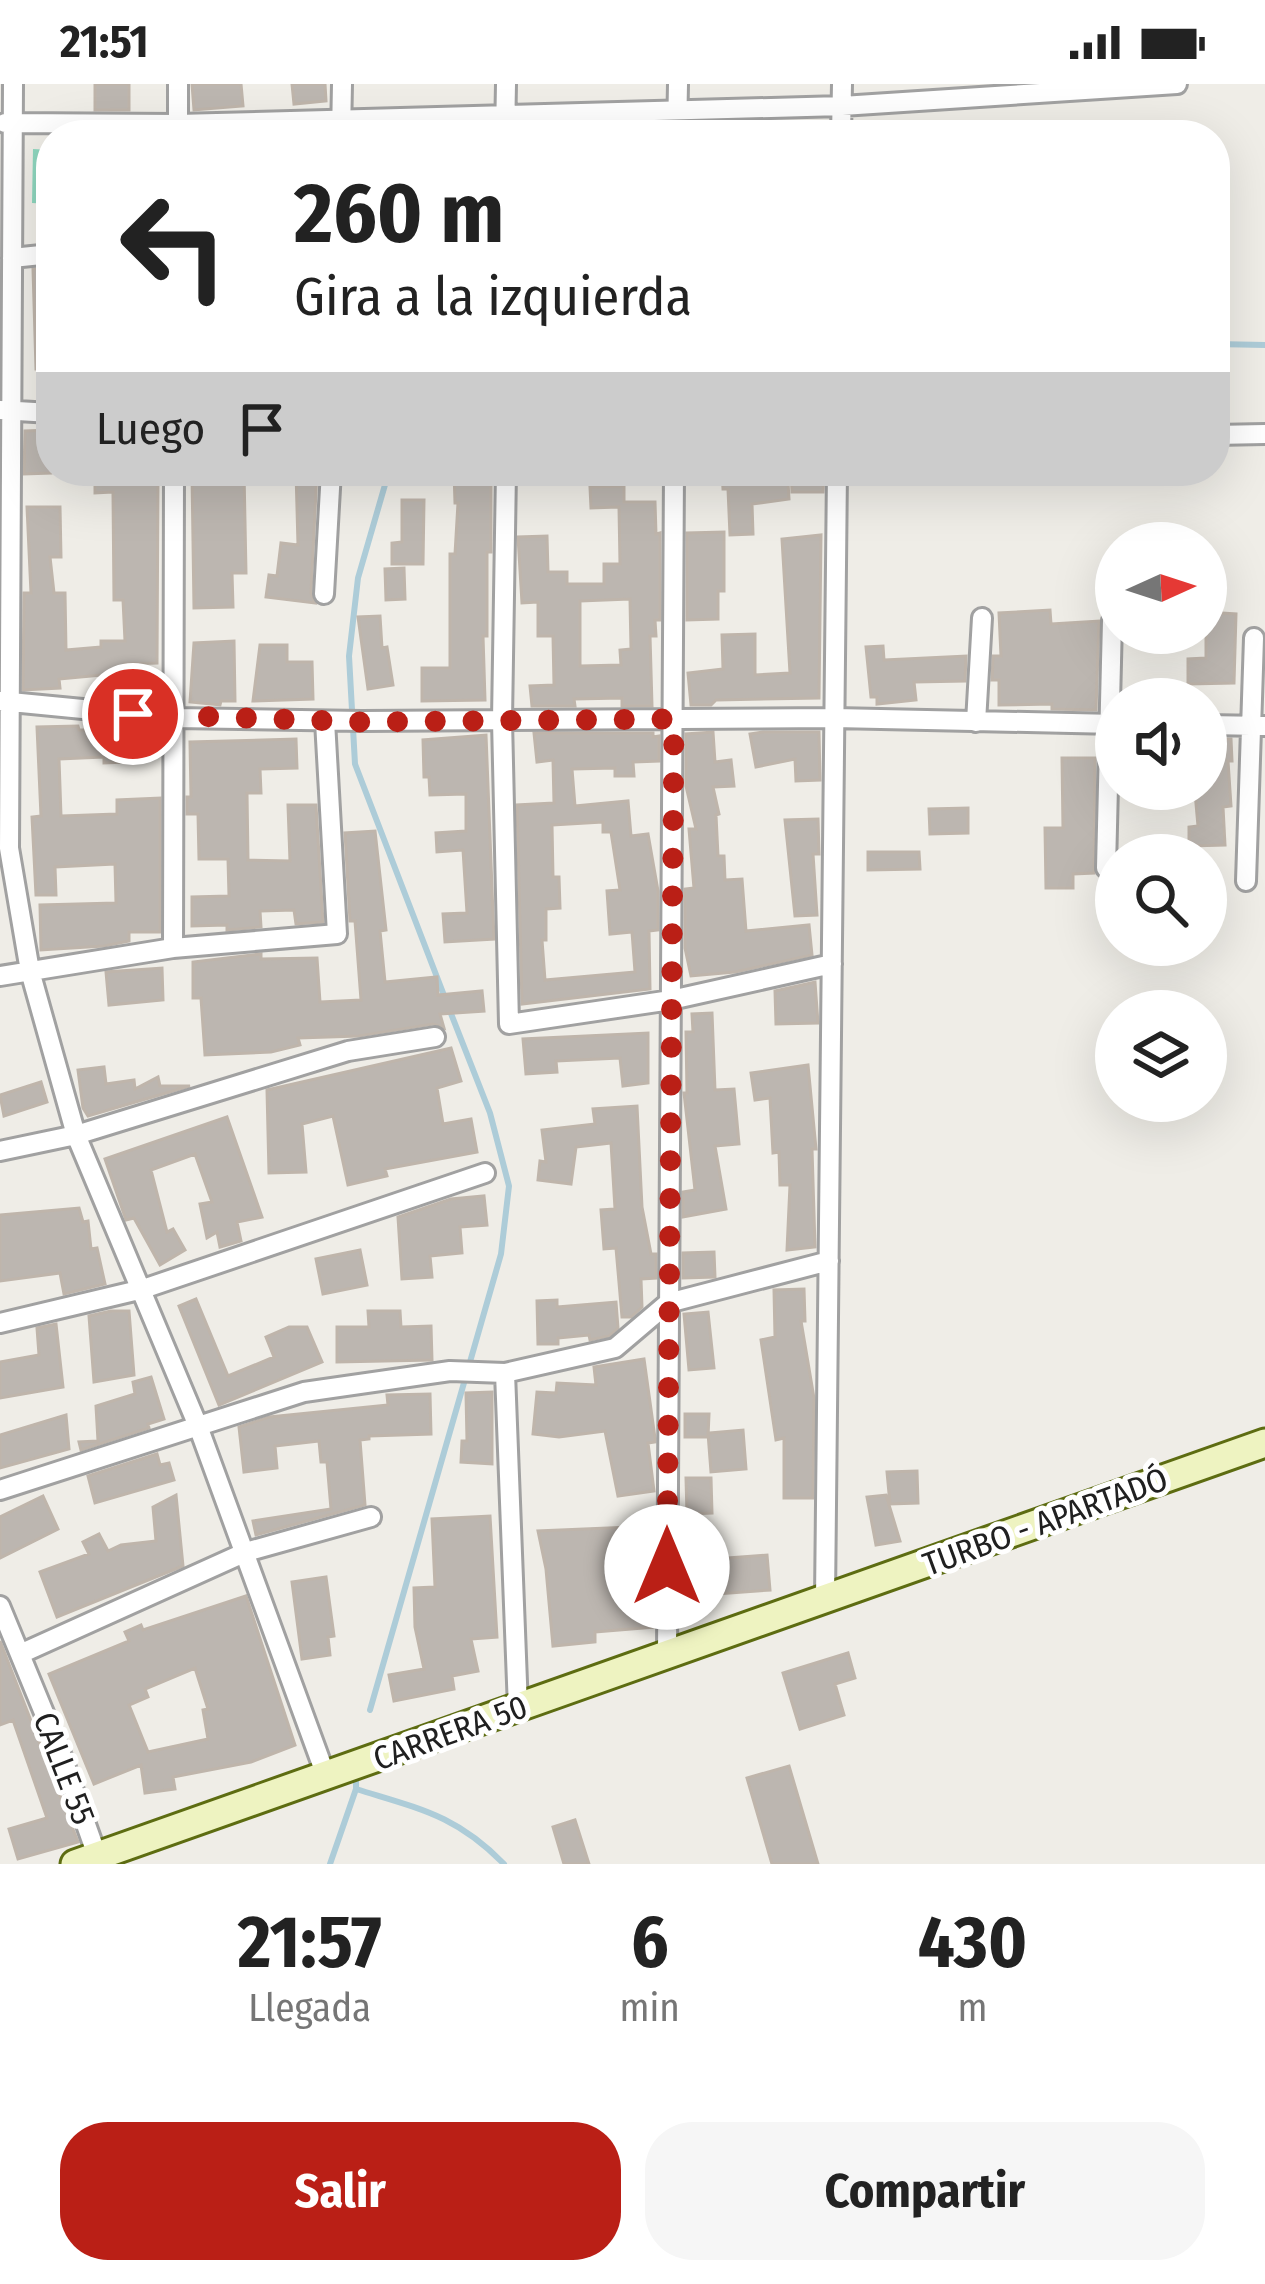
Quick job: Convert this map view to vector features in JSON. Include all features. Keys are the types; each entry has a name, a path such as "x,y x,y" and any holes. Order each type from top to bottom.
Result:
{"main road":[{"name":"TURBO - APARTADÓ","path":"825,1599 1265,1443"},
{"name":"CARRERA 50","path":"91,1861 825,1599"}],"street":[{"path":"13,84 6,123 12,258 4,701 9,848 30,971 76,1135 198,1426 326,1776"},
{"path":"178,84 178,120"},
{"path":"342,84 342,120"},
{"path":"506,84 506,120"},
{"path":"677,120 678,84"},
{"path":"842,84 842,120"},
{"path":"563,120 1177,84"},
{"path":"6,123 36,124"},
{"path":"12,258 36,256"},
{"path":"6,410 36,412"},
{"path":"1230,435 1265,434"},
{"path":"173,948 174,486"},
{"path":"324,594 330,486"},
{"path":"506,486 502,720 509,1024 671,1000 832,964"},
{"path":"667,1655 674,486"},
{"path":"825,1599 837,486"},
{"path":"976,722 982,618"},
{"path":"1246,881 1258,726 1254,638"},
{"path":"4,701 175,718 362,722 835,718 1095,724"},
{"path":"0,976 173,948 337,934 325,721"},
{"path":"1227,725 1258,726"},
{"path":"0,1151 76,1135 348,1051 435,1037"},
{"path":"0,1323 143,1289 485,1173"},
{"path":"0,1490 304,1392 450,1371 496,1373 615,1348 668,1303 829,1261"},
{"path":"496,1373 518,1708"},
{"path":"20,1654 246,1552 370,1517"},
{"name":"CALLE 55","path":"0,1606 91,1861"}],"green space":[{"path":"33,149 36,203 32,203"}],"building":[{"path":"95,84 129,84 129,110 95,110"},
{"path":"192,84 241,84 243,106 194,110"},
{"path":"292,84 325,84 326,101 294,104"},
{"path":"33,269 36,269 36,369"},
{"path":"25,431 36,431 36,474 24,474"},
{"path":"95,486 158,486 157,663 125,664 126,690 102,691 102,675 59,679 60,688 23,690 24,593 31,593 27,507 60,507 61,557 50,557 54,593 65,593 66,650 101,647 101,641 125,641 123,600 114,600 113,492 95,493"},
{"path":"192,486 244,486 246,573 232,573 233,607 194,608"},
{"path":"296,486 316,486 311,593 315,603 266,597 269,575 277,576 281,543 298,545"},
{"path":"454,486 491,486 487,636 483,636 485,700 422,701 422,668 450,668"},
{"path":"624,486 624,502 655,502 656,534 660,533 660,620 655,620 656,636 650,636 652,706 622,706 622,698 574,699 575,706 532,706 530,686 554,685 553,636 538,636 538,602 522,603 518,537 547,536 548,572 567,572 567,584 604,584 604,564 620,564 619,507 591,508 590,487","holes":["630,599 631,649 620,650 621,665 580,666 580,601"]},
{"path":"788,486 789,499 752,504 753,534 730,535 728,489 723,489"},
{"path":"792,486 823,486 823,492 792,492"},
{"path":"402,500 424,500 423,564 392,564 392,543 402,542"},
{"path":"724,532 724,591 718,591 718,619 687,620 687,533"},
{"path":"821,535 819,698 716,700 711,705 691,705 688,673 723,669 722,635 755,634 755,675 790,673 782,539"},
{"path":"404,568 405,599 386,600 385,569"},
{"path":"1050,610 1051,624 1095,621 1095,710 1052,709 1052,704 999,705 999,680 992,680 993,656 1001,656 999,613"},
{"path":"1227,613 1236,614 1234,683 1227,683 1227,678 1188,678 1188,659 1206,658 1206,654 1227,654"},
{"path":"380,616 382,648 387,647 393,685 368,689 358,617"},
{"path":"234,641 235,701 221,701 220,705 190,702 194,643"},
{"path":"260,645 287,645 287,662 312,662 313,699 253,701"},
{"path":"883,646 884,660 966,656 965,681 914,682 916,700 877,704 877,697 871,697 866,647"},
{"path":"78,726 79,730 126,730 126,762 104,763 104,757 59,759 61,816 117,814 117,800 160,798 160,932 129,932 129,941 104,946 41,950 40,905 116,903 115,864 55,867 56,895 36,895 32,817 41,816 37,727"},
{"path":"713,732 715,762 731,760 734,786 713,787 719,814 718,856 724,856 725,880 742,879 746,931 809,925 812,955 691,976 685,948 685,889 694,888 689,829 696,829 686,786 686,734"},
{"path":"819,732 820,780 796,781 795,759 756,767 750,734"},
{"path":"534,733 659,736 659,761 633,762 634,776 615,776 615,768 572,769 575,806 628,801 631,836 648,834 658,891 658,930 649,931 650,989 522,1004 517,805 554,803 553,760 537,762","holes":["603,822 603,832 611,832 620,890 607,891 610,934 632,932 635,972 545,980 546,909 560,908 559,877 553,877 552,825"]},
{"path":"486,735 494,939 445,942 443,914 467,913 463,850 437,852 436,833 466,831 466,794 430,795 429,777 424,777 423,740"},
{"path":"296,739 297,768 260,769 261,793 247,793 248,860 290,861 288,805 316,805 323,922 296,924 294,910 260,911 261,927 192,926 192,897 229,896 228,859 199,859 198,814 187,814 190,742"},
{"path":"1227,739 1231,739 1231,806 1227,806"},
{"path":"1062,758 1095,758 1094,873 1073,874 1073,888 1046,888 1045,828 1063,828"},
{"path":"968,808 968,833 930,834 929,809"},
{"path":"1197,810 1223,810 1224,834 1189,834 1189,827 1198,826"},
{"path":"818,819 819,854 813,854 817,915 795,916 785,820"},
{"path":"375,831 386,930 380,931 385,982 437,977 438,995 482,991 484,1011 440,1014 444,1028 433,1024 359,1036 298,1038 300,1045 271,1052 205,1055 201,998 193,998 193,962 261,954 261,959 317,958 320,1002 361,1000 345,833"},
{"path":"868,852 919,852 920,869 868,870"},
{"path":"162,968 163,1000 109,1005 106,972"},
{"path":"815,982 818,1023 776,1024 775,991"},
{"path":"712,1013 715,1090 734,1089 739,1144 715,1146 726,1209 683,1217 683,1192 695,1190 684,1093 686,1032 693,1032 692,1014"},
{"path":"648,1033 648,1083 623,1086 620,1058 556,1061 557,1072 526,1074 523,1039"},
{"path":"451,1048 461,1081 437,1088 443,1124 471,1119 477,1152 385,1169 387,1176 348,1185 333,1116 302,1124 306,1172 269,1173 267,1090"},
{"path":"808,1065 816,1149 812,1149 815,1247 787,1250 790,1185 780,1185 770,1098 755,1100 751,1073"},
{"path":"104,1067 106,1084 134,1080 135,1089 158,1077 160,1086 190,1086 88,1116 78,1070"},
{"path":"41,1082 47,1102 4,1116 0,1095"},
{"path":"637,1106 642,1207 651,1254 656,1254 656,1278 641,1279 642,1307 631,1317 622,1317 616,1248 604,1249 601,1210 615,1209 611,1143 576,1147 571,1184 538,1180 540,1161 546,1162 542,1130 595,1124 593,1109"},
{"path":"227,1117 262,1217 237,1222 241,1241 220,1247 217,1232 207,1238 200,1204 212,1202 195,1154 151,1170 167,1232 173,1229 185,1250 160,1265 134,1218 126,1220 105,1159"},
{"path":"484,1196 487,1225 460,1227 462,1253 430,1256 432,1277 402,1279 398,1217 451,1199"},
{"path":"79,1208 83,1222 88,1221 91,1249 97,1248 105,1284 64,1294 60,1273 0,1281 0,1215"},
{"path":"360,1250 367,1285 323,1294 316,1259"},
{"path":"714,1252 715,1277 683,1278 683,1253"},
{"path":"804,1289 805,1321 801,1321 814,1398 813,1498 784,1498 784,1438 776,1440 761,1340 775,1337 774,1290"},
{"path":"196,1299 228,1376 274,1357 266,1337 289,1327 307,1327 322,1362 219,1405 179,1306"},
{"path":"557,1300 557,1307 616,1302 618,1328 609,1336 590,1340 589,1335 538,1344 537,1301"},
{"path":"129,1311 134,1375 94,1382 89,1316"},
{"path":"368,1311 400,1311 401,1327 431,1326 432,1360 337,1362 337,1327 369,1327"},
{"path":"708,1312 714,1368 689,1370 684,1314"},
{"path":"56,1324 63,1387 0,1398 0,1362 39,1355 37,1328"},
{"path":"644,1359 655,1438 648,1443 654,1491 618,1496 605,1431 559,1437 533,1434 537,1392 556,1393 557,1383 596,1385 594,1367"},
{"path":"151,1377 164,1419 81,1450 79,1442 98,1441 96,1406 135,1394 133,1382"},
{"path":"492,1392 492,1464 461,1462 462,1441 467,1441 466,1393"},
{"path":"430,1394 431,1434 360,1440 365,1505 256,1535 253,1521 331,1509 327,1462 321,1462 319,1441 275,1446 277,1468 244,1472 239,1427 269,1417 388,1405 387,1395"},
{"path":"685,1414 709,1414 708,1437 685,1437"},
{"path":"66,1415 69,1449 0,1468 0,1435"},
{"path":"743,1430 746,1469 711,1472 708,1433"},
{"path":"157,1454 160,1465 169,1463 174,1480 95,1503 88,1476"},
{"path":"917,1471 918,1503 890,1504 887,1472"},
{"path":"686,1478 711,1478 712,1513 687,1514"},
{"path":"176,1495 183,1566 57,1617 40,1572 89,1554 83,1542 99,1534 108,1551 156,1541 153,1507"},
{"path":"886,1495 900,1541 876,1545 867,1497"},
{"path":"43,1496 58,1529 0,1558 0,1517"},
{"path":"490,1516 497,1637 471,1639 478,1671 452,1676 454,1689 394,1701 389,1675 424,1669 415,1627 414,1588 435,1587 432,1519"},
{"path":"654,1526 654,1627 595,1632 595,1642 553,1646 538,1531"},
{"path":"767,1555 770,1590 690,1596 689,1561"},
{"path":"326,1577 334,1636 328,1637 330,1655 302,1659 292,1582"},
{"path":"246,1596 295,1745 251,1762 173,1777 175,1789 145,1793 141,1765 94,1784 49,1674 129,1641 125,1632 141,1625 143,1630","holes":["195,1668 208,1709 203,1710 208,1739 148,1752 129,1705 148,1697 145,1689"]},
{"path":"0,1641 78,1842 18,1859 9,1829 47,1818 13,1720 0,1725"},
{"path":"848,1653 855,1678 835,1684 844,1715 800,1729 783,1673"},
{"path":"789,1766 818,1864 772,1864 747,1778"},
{"path":"575,1820 589,1864 564,1864 553,1827"}],"waterway":[{"path":"1230,344 1265,345"},
{"path":"385,486 358,578 349,656 355,764 445,998"},
{"path":"370,1710 501,1254 509,1186 490,1113 450,1011"},
{"path":"330,1864 356,1789 356,1776"},
{"path":"356,1789 453,1824 504,1864"}],"route":[{"path":"133,714 362,722 674,719 667,1567"}]}
